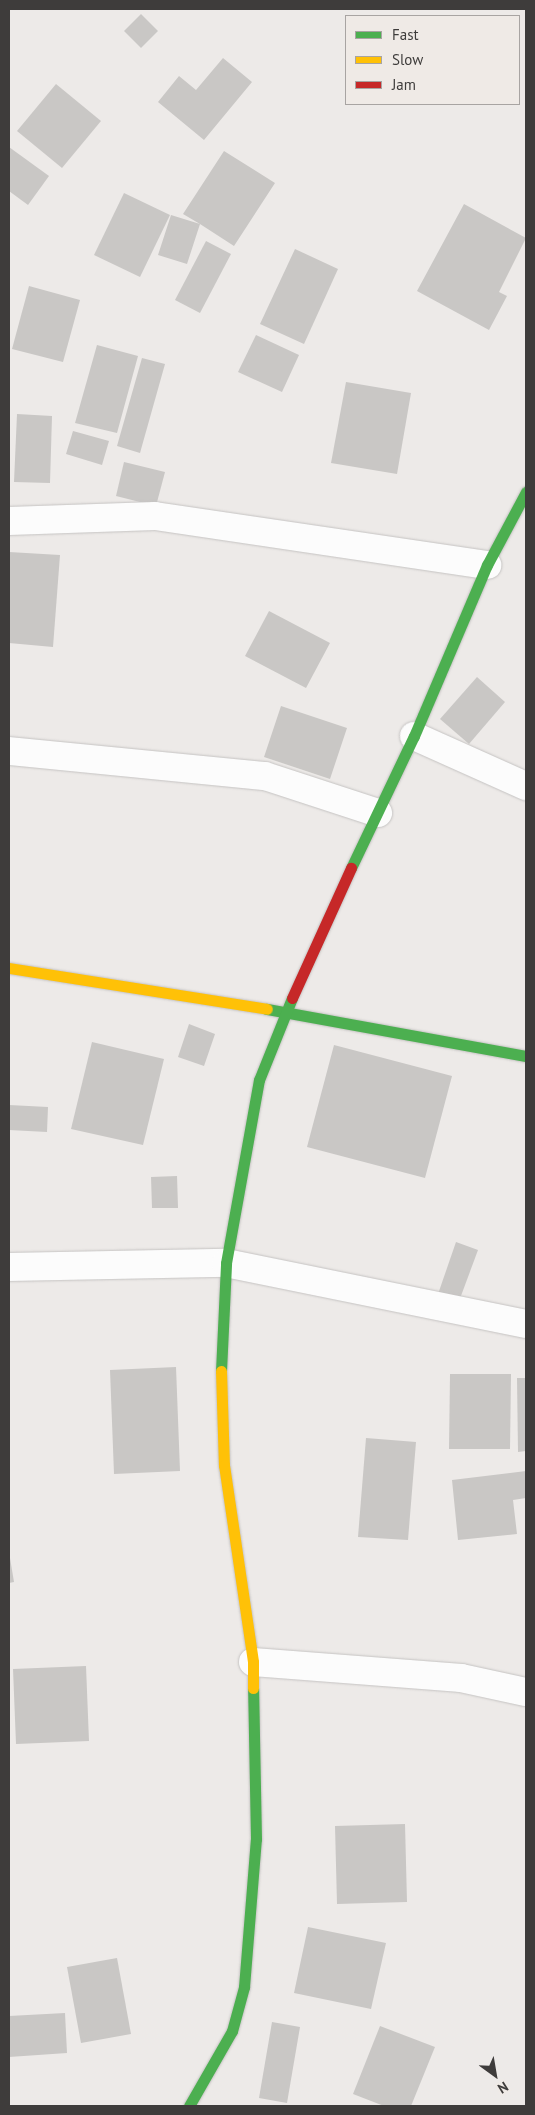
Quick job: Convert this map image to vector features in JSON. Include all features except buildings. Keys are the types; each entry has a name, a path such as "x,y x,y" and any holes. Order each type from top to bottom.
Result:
{"street":[{"path":"189,2106 232,2031 244,1987 256,1839 253,1662 224,1465 220,1404 226,1263 259,1080 309,955 414,736 487,565 526,492"},
{"path":"9,521 155,516 487,565"},
{"path":"414,736 526,786"},
{"path":"9,751 265,776 378,813"},
{"path":"9,968 286,1012 526,1056"},
{"path":"9,1267 226,1263 526,1324"},
{"path":"253,1662 461,1678 526,1692"}],"traffic: fast":[{"path":"351,868 414,736 487,565 526,492"},
{"path":"221,1371 226,1263 259,1080 292,998"},
{"path":"267,1009 526,1056"},
{"path":"189,2106 232,2031 244,1987 256,1839 253,1688"}],"traffic: slow":[{"path":"9,968 267,1009"},
{"path":"221,1371 224,1465 253,1662 253,1688"}],"traffic: jam":[{"path":"292,998 351,868"}]}
